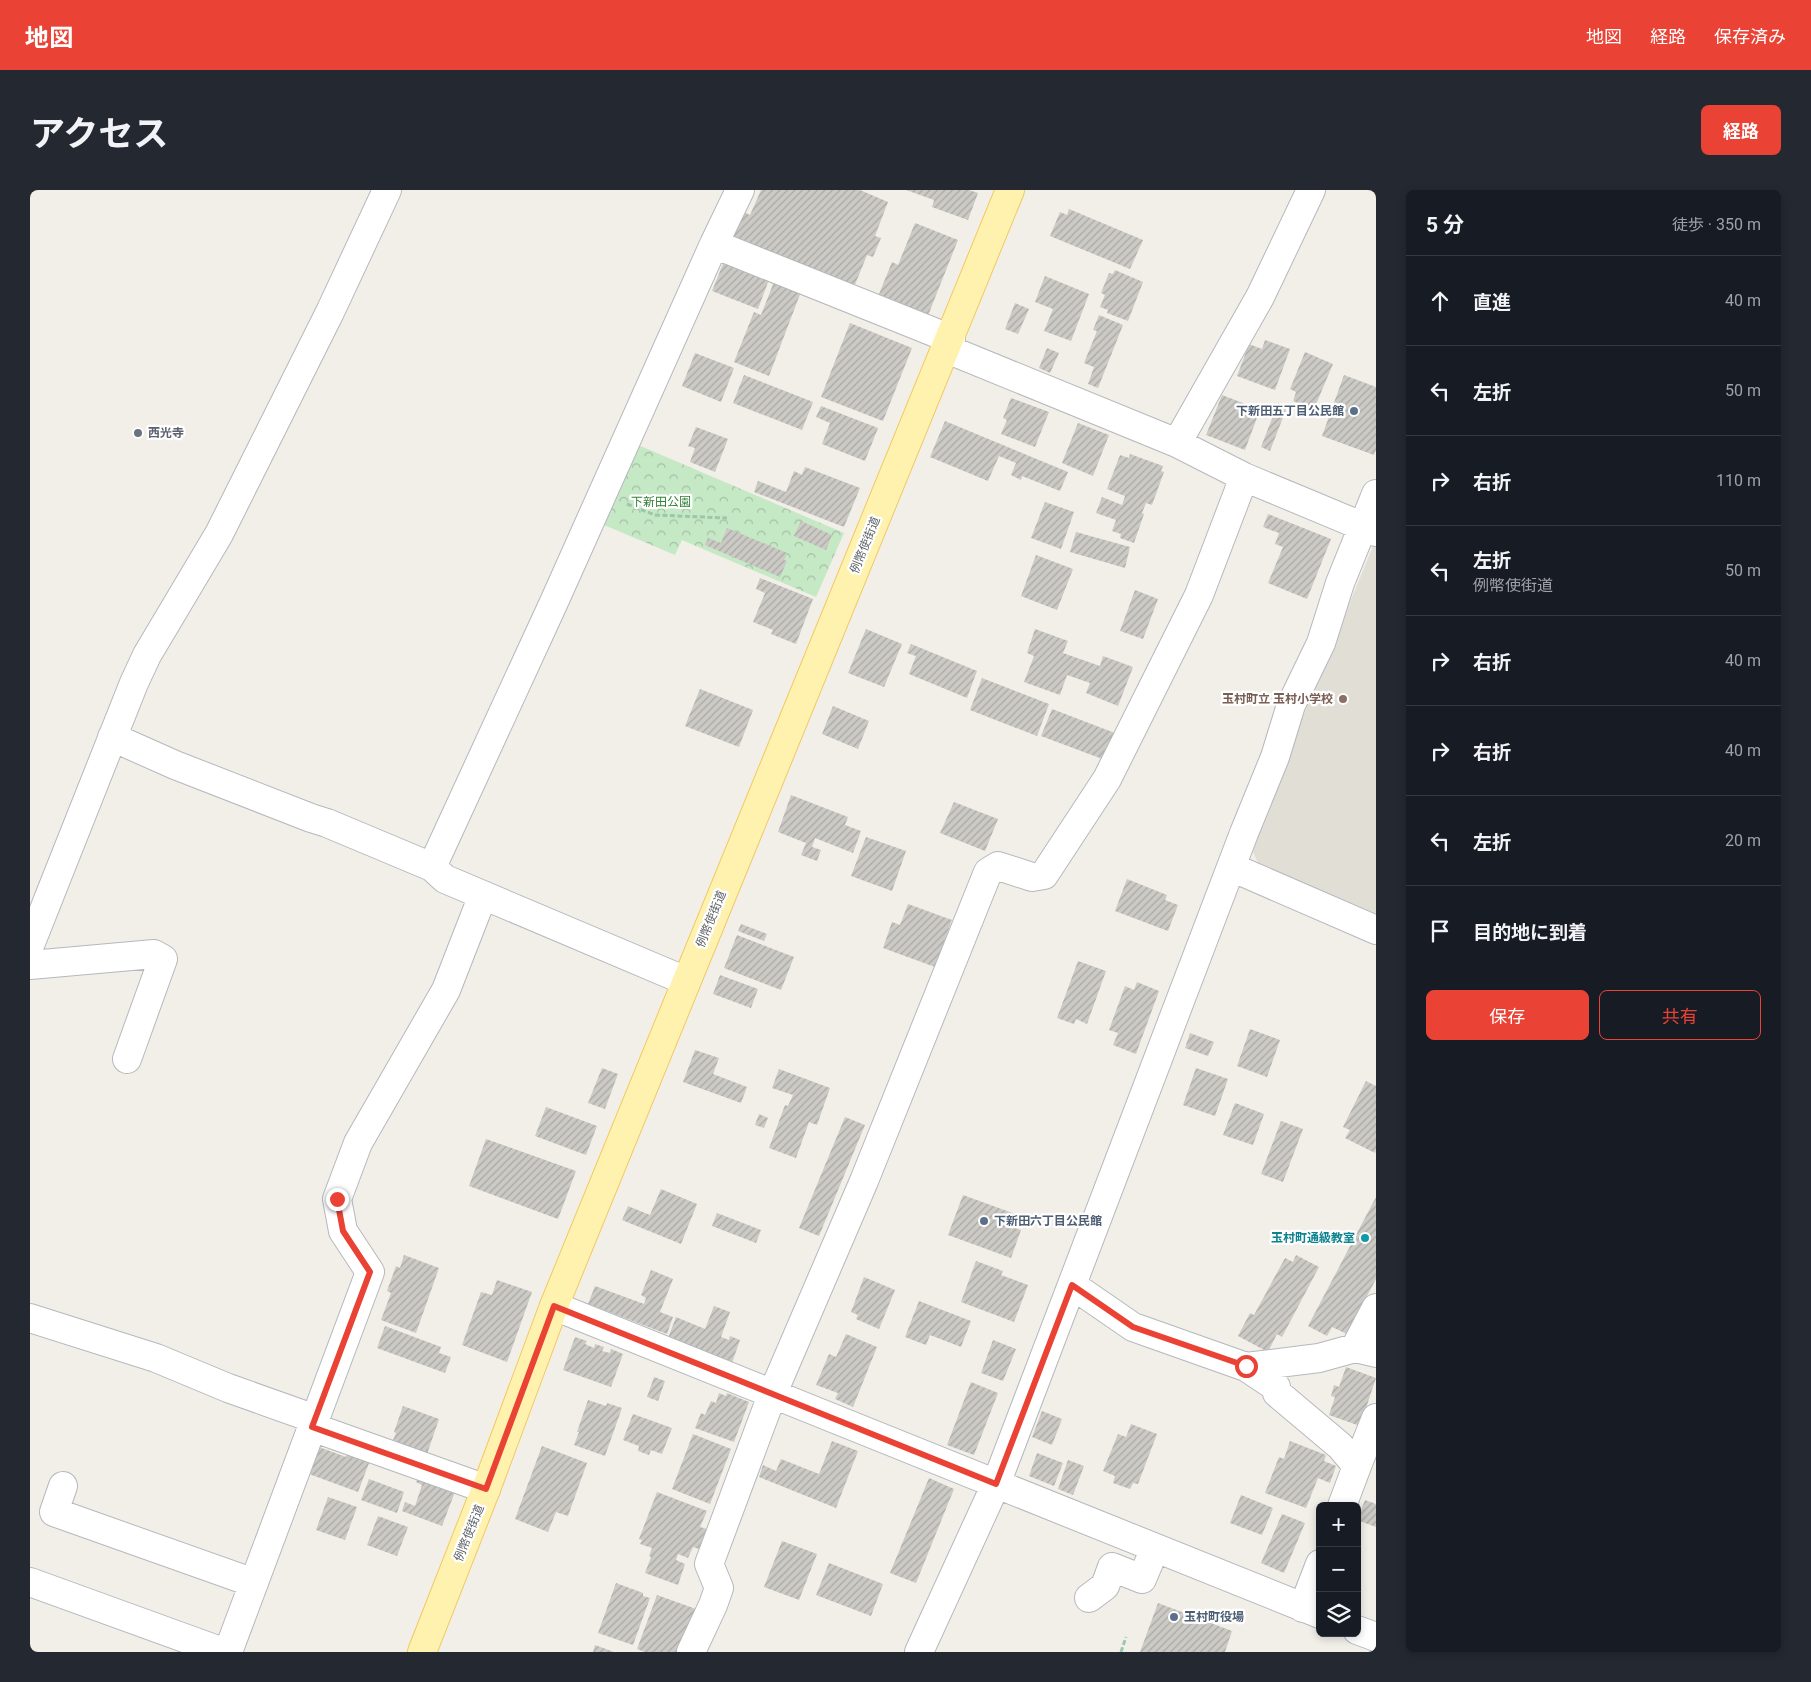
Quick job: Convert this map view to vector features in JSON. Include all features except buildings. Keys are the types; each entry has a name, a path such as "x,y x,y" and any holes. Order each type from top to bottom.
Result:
{"main road":[{"name":"例幣使街道","path":"422,1652 486,1489 554,1306 949,344 1010,190"}],"street":[{"path":"30,945 112,737 147,655 219,534 330,312 387,190"},
{"path":"432,867 740,190"},
{"path":"1177,443 1260,297 1311,190"},
{"path":"714,244 1177,443 1244,477 1369,530"},
{"path":"690,1652 713,1605 719,1588 709,1564 772,1395 864,1181 988,872 998,866 1032,877 1044,874 1107,779 1200,595 1244,477"},
{"path":"919,1652 996,1484 1231,867 1275,757 1291,705 1315,656 1340,584 1369,530 1376,494"},
{"path":"112,737 175,765 327,823 432,867 444,879 686,981"},
{"path":"1231,867 1376,930"},
{"path":"228,1652 370,1272 343,1231 337,1199 358,1143 446,990 483,895"},
{"path":"30,965 154,954 163,959 127,1059"},
{"path":"1072,1285 1133,1327 1246,1366 1276,1387 1276,1393 1340,1446 1357,1466"},
{"path":"554,1306 1311,1611 1316,1585"},
{"path":"1246,1366 1365,1351 1376,1308"},
{"path":"30,1318 156,1358 314,1423 486,1489"},
{"path":"1344,1502 1376,1418"},
{"path":"63,1486 54,1512 254,1583"},
{"path":"1090,1598 1105,1586 1112,1567 1142,1579 1155,1548"},
{"path":"30,1582 223,1652"},
{"path":"1361,1631 1376,1637"}],"path":[{"path":"602,495 655,516 727,518"},
{"path":"1121,1652 1126,1637"}],"shaded area":[{"name":"玉村町立 玉村小学校","path":"1376,539 1376,922 1262,872 1250,845"}],"green space":[{"name":"下新田公園","path":"638,445 844,533 816,597 682,540 675,555 604,525"}],"place":[{"name":"下新田五丁目公民館","path":"1354,411"},
{"name":"西光寺","path":"138,433"},
{"name":"玉村町立 玉村小学校","path":"1343,699"},
{"name":"下新田六丁目公民館","path":"984,1221"},
{"name":"玉村町通級教室","path":"1365,1238"},
{"name":"玉村町役場","path":"1174,1617"}],"route":[{"path":"337,1199 343,1231 370,1272 312,1427 486,1489 554,1306 996,1484 1072,1285 1133,1327 1246,1366"}]}
